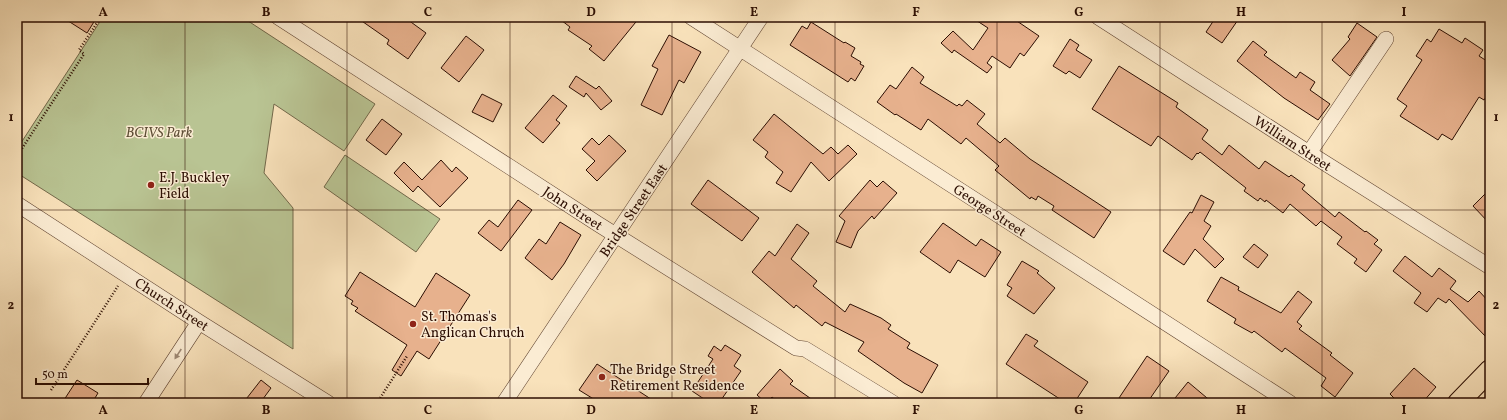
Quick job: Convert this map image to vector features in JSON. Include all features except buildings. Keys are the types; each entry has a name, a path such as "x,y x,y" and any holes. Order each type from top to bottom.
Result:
{"main road":[{"path":"1466,400 1490,370"}],"street":[{"name":"John Street","path":"278,17 616,235 796,348 805,349 893,403"},
{"name":"George Street","path":"690,17 1290,403"},
{"name":"Bridge Street East","path":"504,403 761,17"},
{"name":"William Street","path":"1098,17 1309,153 1490,267"},
{"path":"1309,153 1386,39"},
{"name":"Church Street","path":"17,204 199,322 328,403"},
{"path":"146,403 199,322"}],"path":[{"path":"17,156 84,54 79,50 101,17"},
{"path":"51,390 118,285"},
{"path":"377,403 407,356"}],"green space":[{"name":"BCIVS Park","path":"103,17 242,17 375,104 344,151 274,104 264,173 293,208 293,349 17,173 17,149"},
{"path":"345,155 440,219 416,252 324,187"}],"place":[{"name":"E.J. Buckley Field","path":"151,185"},
{"name":"St. Thomas's Anglican Chruch","path":"413,324"},
{"name":"The Bridge Street Retirement Residence","path":"602,377"}]}
